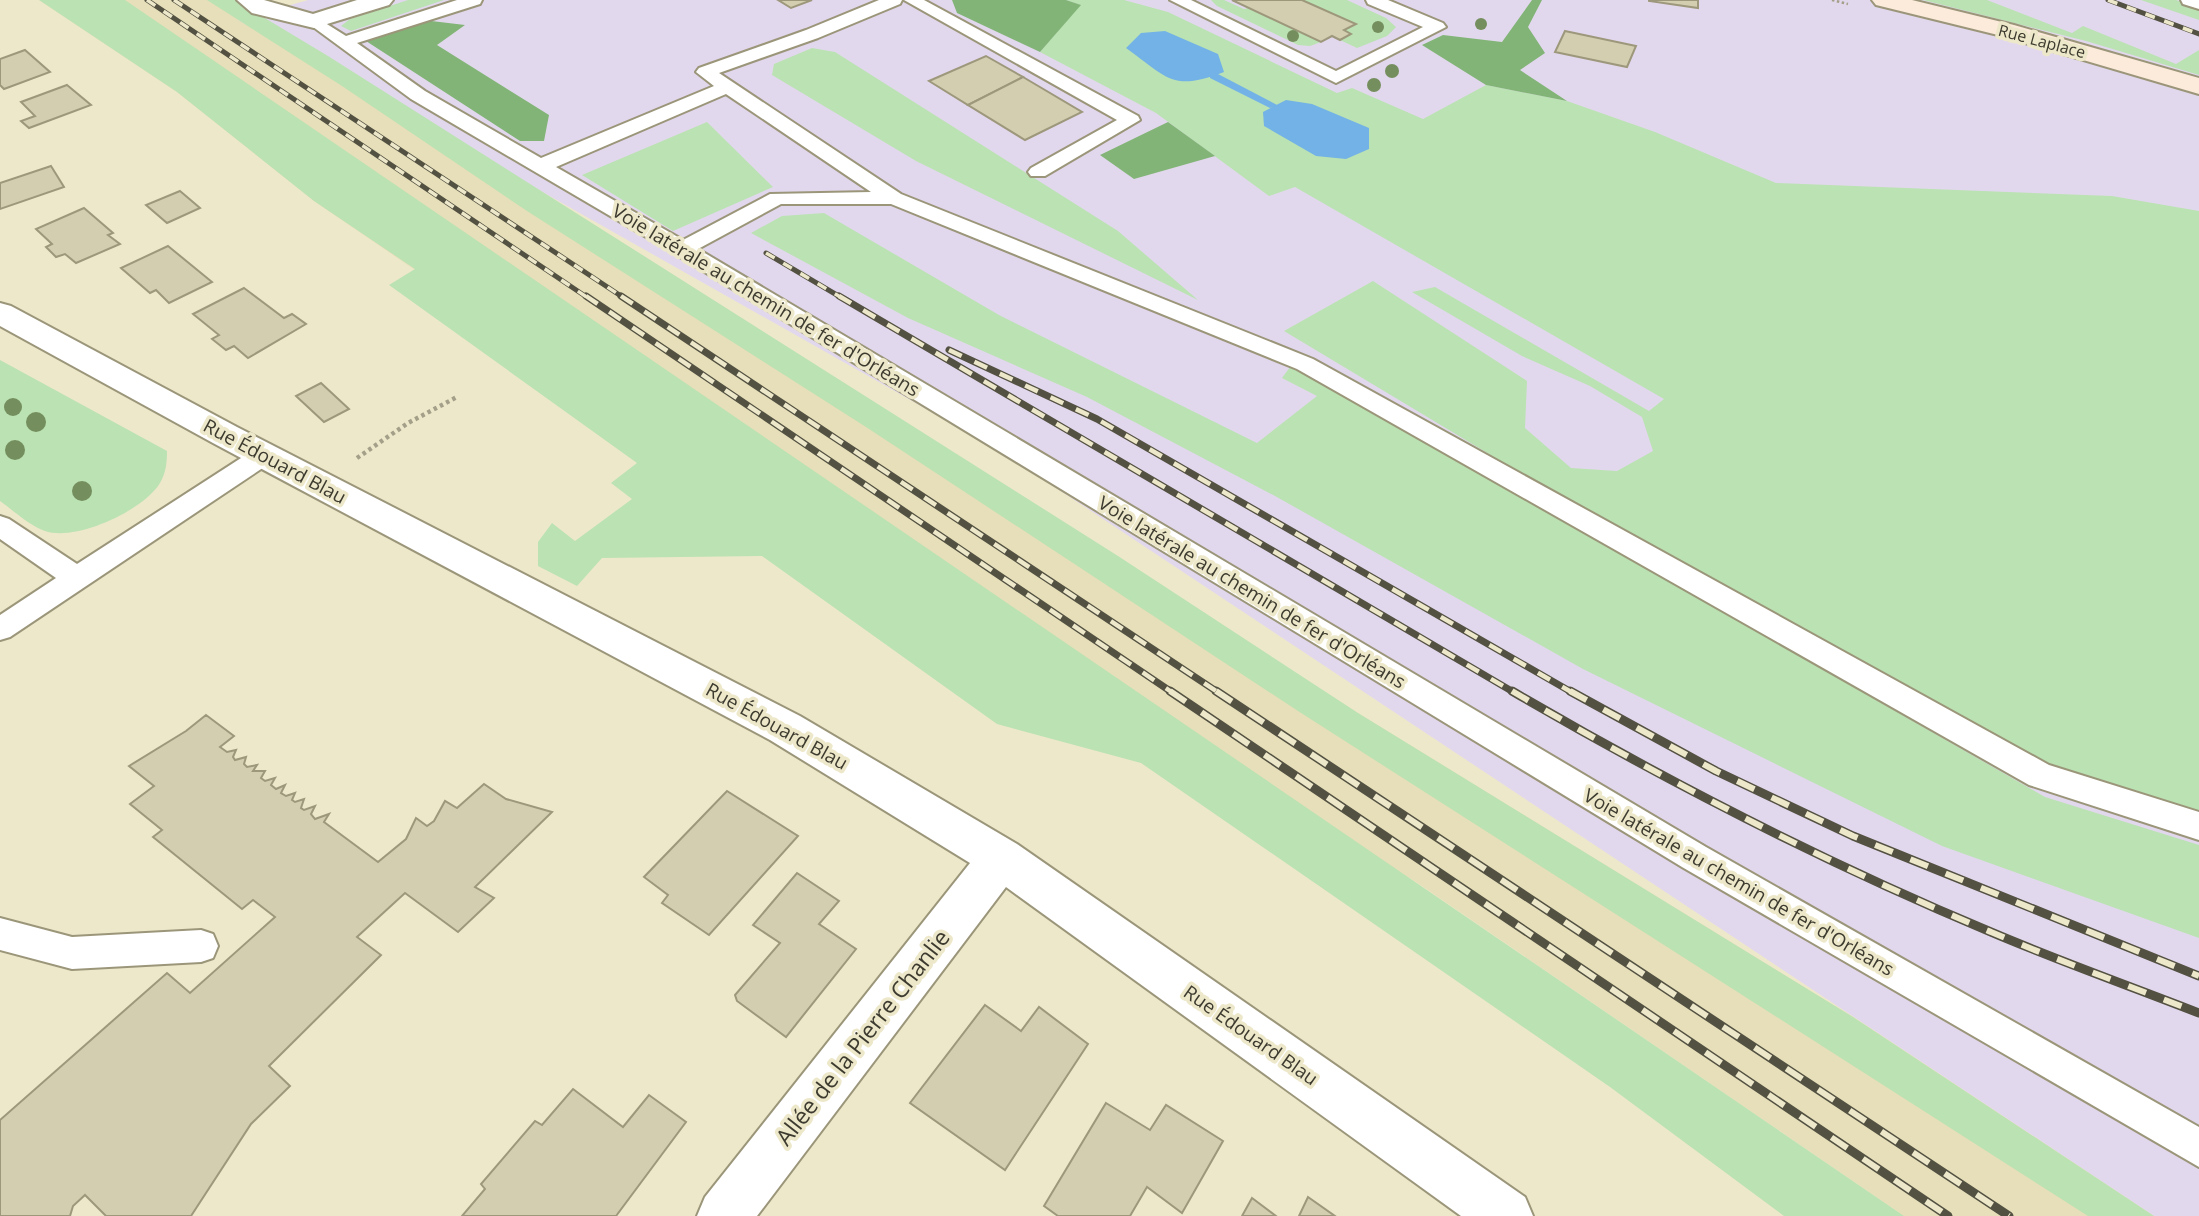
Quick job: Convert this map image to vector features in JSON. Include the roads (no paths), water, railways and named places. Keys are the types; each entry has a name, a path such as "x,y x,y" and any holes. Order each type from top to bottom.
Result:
{"street":[{"path":"249,0 260,8 314,22 364,2"},
{"name":"Rue Laplace","path":"1884,0 2006,30 2199,86"},
{"name":"Rue Édouard Blau","path":"0,313 264,455 785,728 1001,858 1506,1216"},
{"name":"Allée de la Pierre Chanlie","path":"724,1216 1001,858"}],"lane":[{"path":"344,42 474,0"},
{"path":"894,0 812,34 705,72 894,198 1306,364 2040,776 2199,826"},
{"path":"912,0 1131,120 1038,172"},
{"path":"1178,0 1336,78 1437,27 1374,0"},
{"path":"2189,0 2199,4"},
{"name":"Voie latérale au chemin de fer d'Orléans","path":"314,22 418,95 683,249 1694,857 2199,1148"},
{"path":"540,166 728,87"},
{"path":"683,249 777,198 894,198"},
{"path":"0,629 264,455"},
{"path":"0,526 77,578"},
{"path":"0,934 72,953 201,946"}],"water":[{"path":"1165,31 1218,54 1224,72 1193,81 1171,79 1126,48 1141,33"},
{"path":"1286,100 1312,104 1369,128 1369,149 1346,159 1316,156 1264,126 1263,112"}],"waterway":[{"path":"1214,76 1274,106"}],"railway":[{"path":"147,0 588,298"},
{"path":"174,0 624,298"},
{"path":"2108,0 2199,34"},
{"path":"766,253 842,298"},
{"path":"586,296 1173,693"},
{"path":"621,296 1219,693"},
{"path":"839,296 1515,693"},
{"path":"949,350 1097,419 1573,693"},
{"path":"1170,691 1948,1216"},
{"path":"1216,691 2009,1216"},
{"path":"1512,691 1688,789 1868,878 2017,943 2199,1013"},
{"path":"1570,691 1716,771 1853,836 2199,976"}]}
